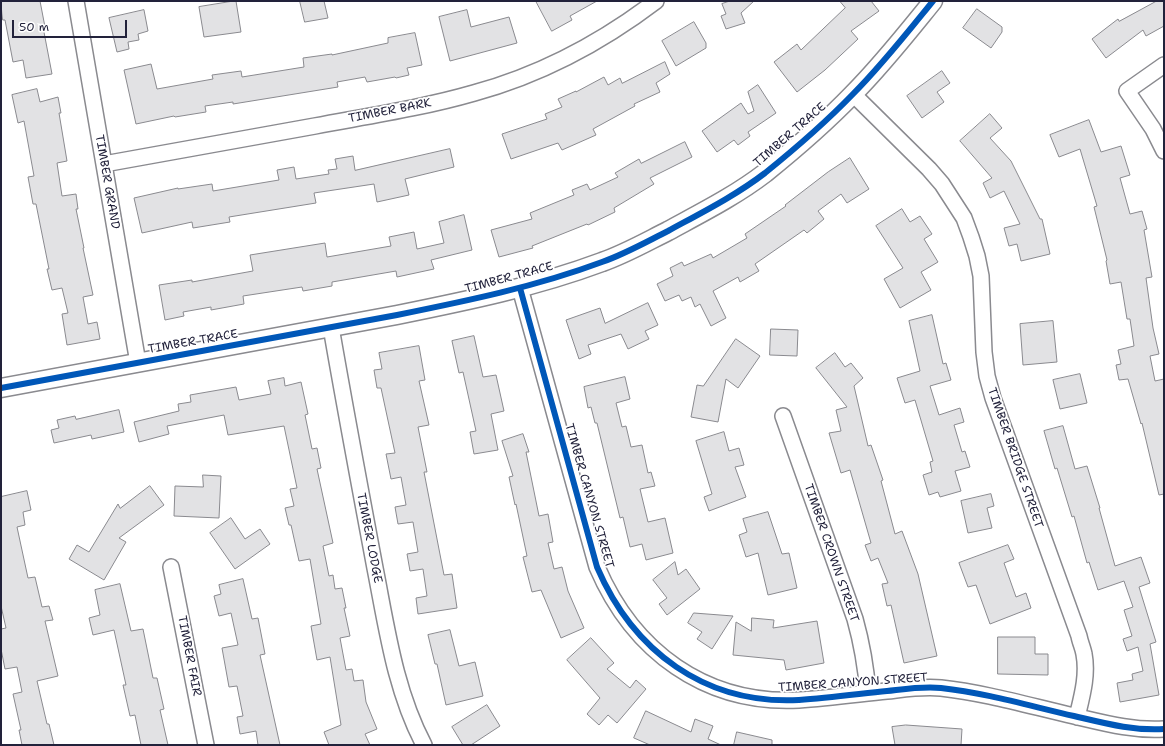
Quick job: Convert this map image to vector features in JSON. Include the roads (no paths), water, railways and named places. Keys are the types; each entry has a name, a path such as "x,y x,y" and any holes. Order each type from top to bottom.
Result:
{"street":[{"name":"TIMBER GRAND","path":"76,1 138,363"},
{"name":"TIMBER BARK","path":"104,164 418,107 475,93 530,74 583,49 633,19 656,1"},
{"name":"TIMBER TRACE","path":"1,388 442,306 520,288 608,260 629,251 704,212 764,173 816,130 853,94 877,68 933,1"},
{"path":"1164,65 1127,91 1153,129 1164,150"},
{"name":"TIMBER BRIDGE STREET","path":"853,94 929,169 942,184 954,200 964,218 971,237 981,276 984,352 987,376 993,398 1079,636 1084,654 1086,674 1077,717"},
{"name":"TIMBER CANYON STREET","path":"520,288 597,567 616,606 629,624 660,655 678,668 712,686 732,693 762,698 798,700 919,688 940,688 998,698 1114,725 1135,728 1164,729"},
{"name":"TIMBER LODGE","path":"331,327 394,668 407,708 424,745"},
{"name":"TIMBER CROWN STREET","path":"783,416 862,642 866,665 868,693"},
{"name":"TIMBER FAIR","path":"171,568 206,745"}]}
